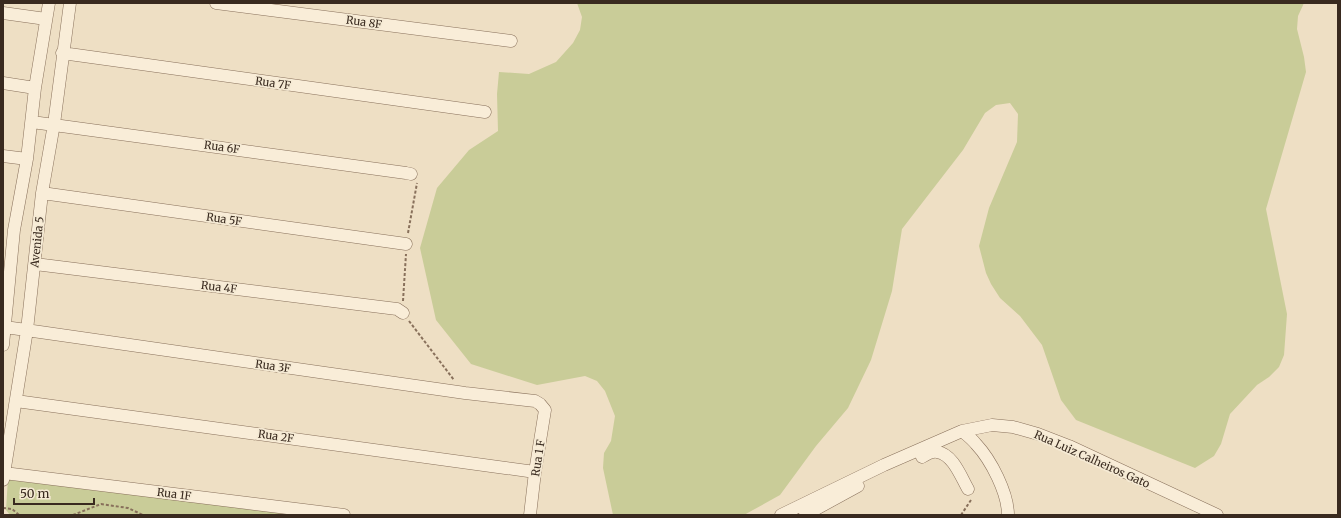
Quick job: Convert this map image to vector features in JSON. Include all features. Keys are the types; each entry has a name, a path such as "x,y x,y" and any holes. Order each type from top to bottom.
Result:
{"street":[{"name":"Avenida 5","path":"3,345 5,327 8,230 27,159 35,88 49,3"},
{"name":"Avenida 5","path":"4,476 27,330 42,193 54,124 62,53 70,3"},
{"name":"Rua 8F","path":"216,3 512,41"},
{"path":"3,13 46,19"},
{"name":"Rua 7F","path":"62,53 485,112"},
{"path":"3,84 35,88"},
{"name":"Rua 6F","path":"32,122 406,172 411,174"},
{"path":"3,156 27,159"},
{"name":"Rua 5F","path":"42,193 406,244"},
{"name":"Rua 4F","path":"35,264 397,309 403,313"},
{"name":"Rua 3F","path":"5,327 464,393 535,401 540,404"},
{"name":"Rua 2F","path":"16,401 536,472"},
{"name":"Rua 1 F","path":"530,515 545,410 540,404"},
{"name":"Rua Luiz Calheiros Gato","path":"781,515 884,465 962,431 992,425 1013,427 1038,434 1069,446 1217,515"},
{"path":"962,431 977,444 990,463 1004,495 1008,515"},
{"path":"805,515 869,480 933,452 938,452 950,458 968,489"},
{"name":"Rua 1F","path":"4,476 344,515"}],"path":[{"path":"403,313 464,393"},
{"path":"961,515 972,499 968,489"},
{"path":"74,515 101,504 128,508 144,515"},
{"path":"3,508 12,509 19,515"}],"green space":[{"path":"577,3 1304,3 1298,16 1297,29 1306,72 1266,209 1287,314 1284,355 1279,367 1269,377 1257,385 1230,414 1221,444 1214,456 1195,468 1076,420 1061,400 1042,345 1020,316 1000,298 991,284 986,273 979,246 989,208 1017,142 1018,114 1010,103 996,105 985,113 963,150 902,229 892,291 871,360 848,408 816,446 780,495 744,515 613,515 603,468 604,453 611,441 615,416 605,391 597,381 585,376 537,385 471,364 436,320 420,248 437,188 469,150 498,131 497,94 499,72 529,74 556,62 573,43 580,30 582,17"},
{"path":"8,478 303,515 10,515 6,510"}]}
